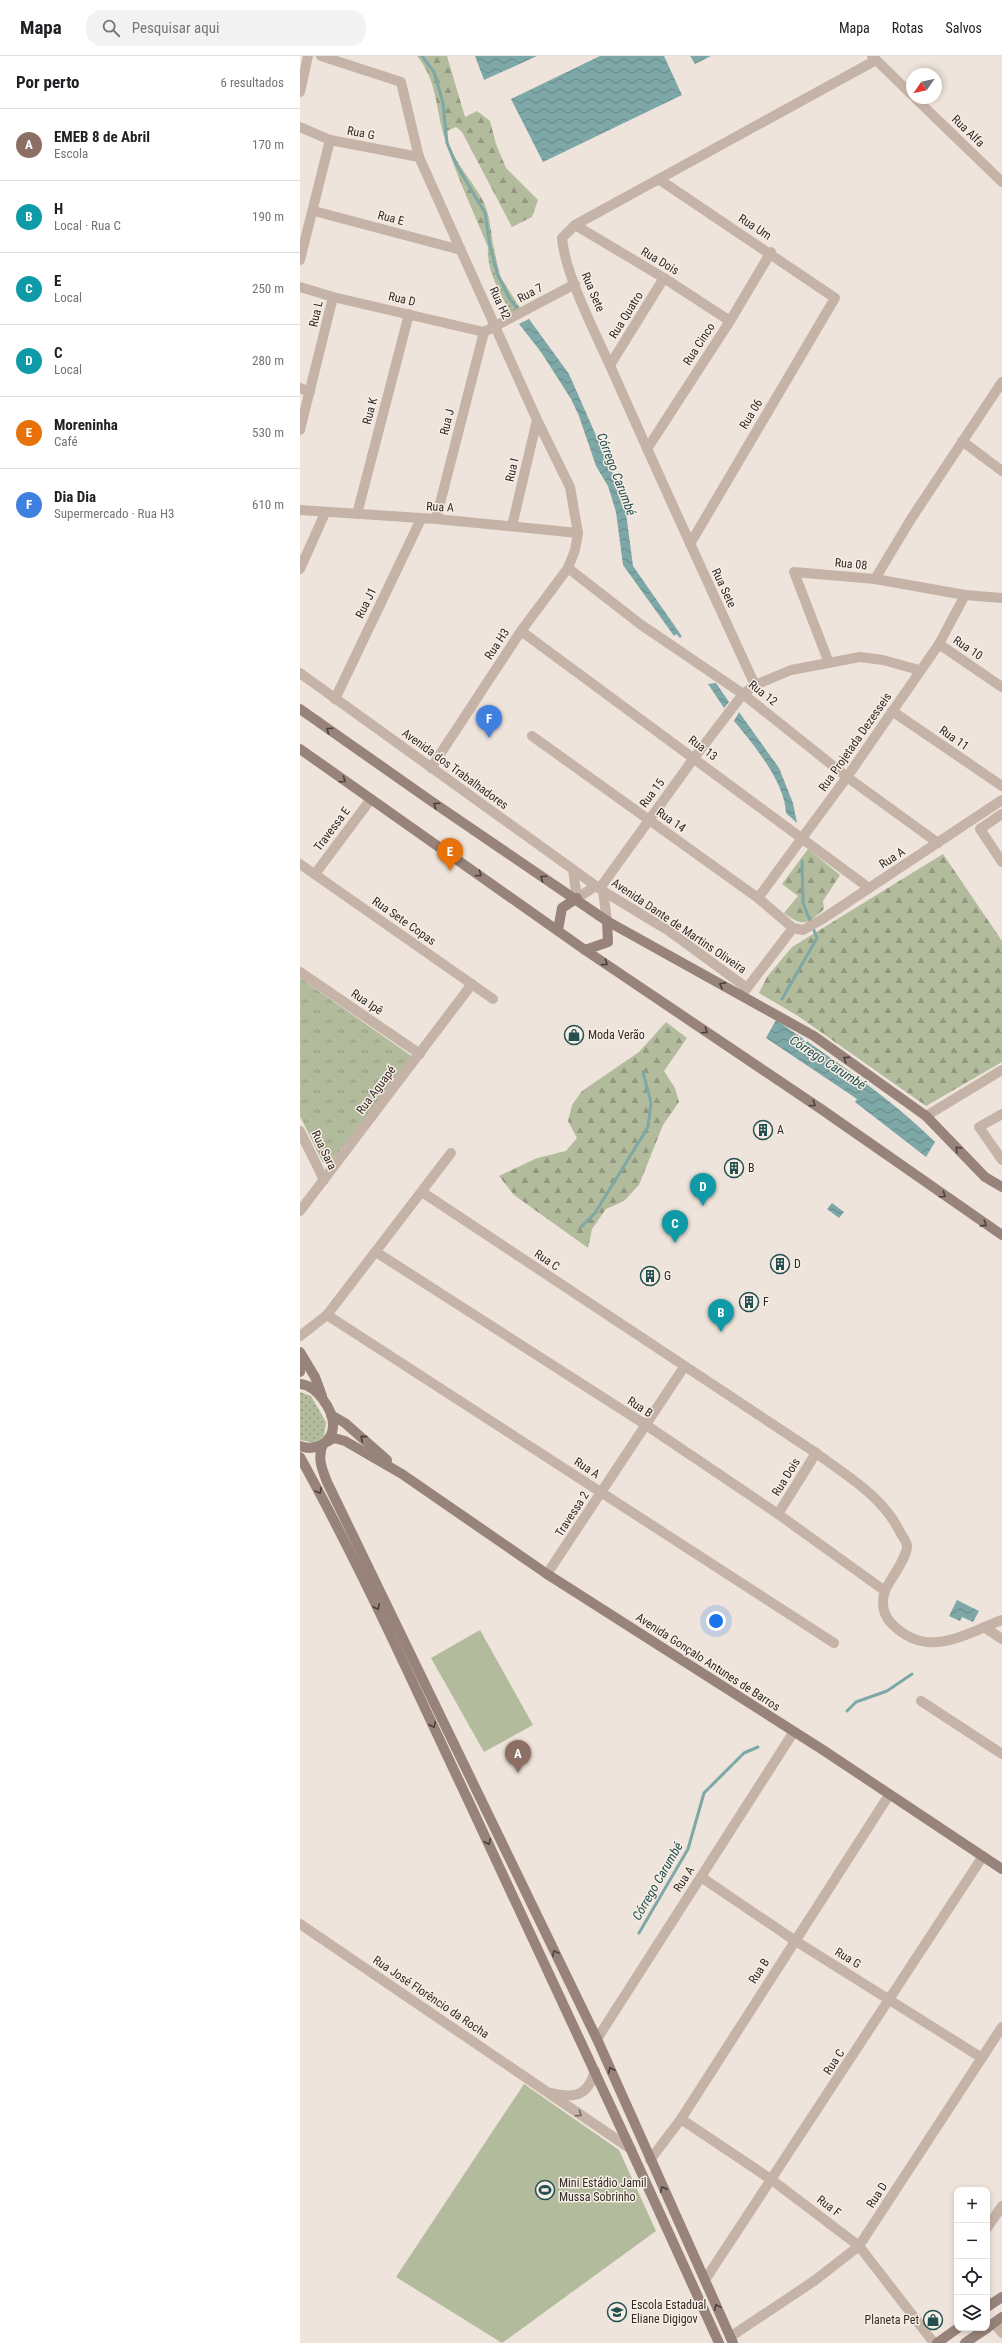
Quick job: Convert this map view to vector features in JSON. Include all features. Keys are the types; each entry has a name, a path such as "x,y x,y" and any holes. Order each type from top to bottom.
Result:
{"main road":[{"path":"300,709 556,888 576,898 607,921 744,992 814,1036 926,1116 985,1177 1002,1187"},
{"path":"300,749 585,950 820,1109 1002,1235"},
{"path":"558,930 562,908 576,898"},
{"path":"585,950 608,942 609,931 607,921"},
{"path":"300,1352 319,1385 323,1402"},
{"path":"300,1364 300,1372"},
{"path":"300,1384 312,1388 323,1402 331,1416 332,1430 324,1443 320,1458 327,1482 597,2039 732,2340"},
{"name":"Avenida Gonçalo Antunes de Barros","path":"331,1416 345,1423 402,1474"},
{"name":"Avenida Gonçalo Antunes de Barros","path":"300,1446 312,1448 337,1438 345,1441 402,1474 547,1574 1002,1869"},
{"path":"300,1457 333,1515 372,1597 595,2071 719,2343"},
{"path":"990,2305 1002,2297"},
{"path":"965,2343 993,2324"},
{"path":"935,2343 954,2331"}],"street":[{"path":"300,92 308,56"},
{"name":"Rua H2","path":"321,56 401,82 419,157 496,325 537,420 570,487 578,533"},
{"path":"874,58 906,89"},
{"name":"Rua Sete","path":"755,685 647,449 575,284 563,255 562,238 575,225 660,180 874,58"},
{"name":"Rua Alfa","path":"921,104 1002,182"},
{"name":"Rua G","path":"300,127 330,140 419,157"},
{"path":"300,260 314,211 330,140"},
{"name":"Rua Um","path":"660,180 771,252 835,298"},
{"name":"Rua E","path":"314,211 461,250"},
{"name":"Rua Dois","path":"575,225 664,278 730,321"},
{"name":"Rua Cinco","path":"647,449 730,321 771,252"},
{"name":"Rua Quatro","path":"610,365 664,278"},
{"name":"Rua 7","path":"496,325 575,284"},
{"name":"Rua D","path":"300,287 333,297 484,332"},
{"name":"Rua L","path":"300,430 333,297"},
{"name":"Rua 06","path":"690,544 835,298"},
{"name":"Rua K","path":"357,514 409,314"},
{"path":"484,332 496,325"},
{"name":"Rua J","path":"436,519 484,332"},
{"path":"875,579 962,441 1002,382"},
{"path":"300,388 310,392"},
{"name":"Rua I","path":"512,526 537,420"},
{"path":"962,441 1002,471"},
{"name":"Rua A","path":"300,510 325,513 436,519 578,533"},
{"path":"300,569 325,513"},
{"name":"Rua J1","path":"335,698 421,519"},
{"name":"Rua H3","path":"431,768 521,631 568,568 575,550 578,533"},
{"name":"Rua 12","path":"568,568 640,624 743,694 847,776 938,843"},
{"name":"Rua 08","path":"829,663 794,572 875,579 965,595 1002,598"},
{"name":"Rua Projetada Dezesseis","path":"758,898 847,776 938,644 965,595"},
{"name":"Rua 13","path":"521,631 869,888"},
{"name":"Rua 10","path":"938,644 1002,687"},
{"path":"743,694 755,685 791,670 860,657 883,660 919,670"},
{"name":"Avenida dos Trabalhadores","path":"300,674 600,888"},
{"name":"Rua 15","path":"576,898 600,888 648,820 743,694"},
{"name":"Rua 11","path":"892,711 1002,786"},
{"name":"Rua 14","path":"532,736 758,898 798,929"},
{"name":"Travessa E","path":"314,874 371,799"},
{"name":"Rua A","path":"798,929 821,920 1002,800"},
{"path":"1002,814 980,829 1002,862"},
{"name":"Rua Sete Copas","path":"300,864 493,999"},
{"path":"574,870 576,898"},
{"path":"600,888 607,921"},
{"name":"Avenida Dante de Martins Oliveira","path":"600,888 669,931 744,992"},
{"path":"744,992 798,929"},
{"name":"Rua Ipê","path":"300,972 420,1054"},
{"name":"Rua Aguapé","path":"300,1212 472,984"},
{"path":"926,1116 1002,1070"},
{"path":"1002,1114 979,1127 1002,1160"},
{"name":"Rua Sara","path":"300,1131 324,1180"},
{"path":"300,1336 327,1315 451,1153"},
{"name":"Rua C","path":"422,1192 684,1367 816,1453 873,1495 898,1525 907,1545 904,1556 885,1591"},
{"name":"Rua B","path":"376,1252 646,1425 778,1514 885,1591"},
{"name":"Rua A","path":"327,1315 834,1643"},
{"name":"Travessa 2","path":"547,1574 684,1367"},
{"name":"Rua Dois","path":"778,1514 816,1453"},
{"path":"885,1591 883,1602 887,1618 894,1626 922,1643 941,1642 1002,1620"},
{"path":"984,1627 1002,1639"},
{"path":"921,1701 1002,1754"},
{"name":"Rua A","path":"597,2039 793,1733"},
{"name":"Rua B","path":"650,2160 681,2118 794,1940 889,1795"},
{"name":"Rua C","path":"705,2280 891,1999 983,1856"},
{"name":"Rua G","path":"701,1877 794,1940 891,1999 982,2058"},
{"name":"Rua José Florêncio da Rocha","path":"300,1924 631,2149"},
{"name":"Rua D","path":"732,2340 814,2281 859,2246 1002,2027"},
{"name":"Rua José Florêncio da Rocha","path":"547,2092 563,2096 581,2093 589,2087 595,2071"},
{"name":"Rua F","path":"681,2118 772,2180 859,2246 935,2343"},
{"path":"990,2224 1002,2206"},
{"path":"993,2324 1002,2333"}],"green space":[{"path":"417,56 447,56 465,117 477,111 490,121 496,144 506,168 538,200 532,217 512,227 462,132 456,127 447,131 451,150 481,196 485,205 493,244 488,247 450,155 442,131 436,98 429,76"},
{"path":"493,244 500,276 520,308 511,313 491,273 488,247"},
{"path":"808,849 840,875 823,901 824,909 809,921 800,922 790,918 784,913 798,896 782,884"},
{"path":"943,854 1002,941 1002,1062 926,1106 798,1016 759,993 767,977 792,947"},
{"path":"300,978 413,1057 330,1163 323,1163 300,1116"},
{"path":"300,1020 311,1034 300,1043"},
{"path":"666,1022 687,1038 664,1071 675,1088 679,1102 663,1125 639,1185 624,1201 606,1209 592,1229 588,1248 514,1195 499,1176 537,1158 566,1151 577,1138 568,1121 572,1105 582,1091 639,1052"},
{"path":"300,1392 311,1396 326,1422 324,1436 315,1443 300,1440"},
{"path":"480,1630 533,1725 484,1752 431,1658"},
{"name":"Mini Estádio Jamil Mussa Sobrinho","path":"524,2084 619,2150 656,2231 502,2343 396,2277"}],"water":[{"path":"475,56 537,56 484,80"},
{"path":"600,56 664,56 682,95 543,162 511,99"},
{"path":"690,56 711,56 695,64"},
{"path":"529,319 569,374 620,490 626,513 633,566 679,632 674,636 623,565 616,512 608,486 596,466 579,416 571,399 541,352 519,324"},
{"path":"716,683 729,702 724,708 708,684"},
{"path":"739,712 779,768 793,803 797,823 786,813 780,789 767,764 734,721"},
{"path":"776,1020 858,1078 898,1108 917,1125 935,1142 926,1157 855,1102 857,1099 766,1038"},
{"path":"832,1203 844,1212 839,1218 827,1209"},
{"path":"957,1600 979,1611 973,1622 962,1617 960,1621 949,1616"}],"waterway":[{"name":"Córrego Carumbé","path":"422,56 434,72 443,103 447,143 456,164 485,213 490,246 497,273 509,298 519,311"},
{"name":"Córrego Carumbé","path":"676,631 680,636"},
{"name":"Córrego Carumbé","path":"782,999 817,938 803,903 802,861"},
{"path":"581,1227 595,1213 648,1127 651,1103 643,1072"},
{"name":"Córrego Carumbé","path":"847,1711 856,1702 887,1691 912,1674"},
{"name":"Córrego Carumbé","path":"639,1933 688,1849 704,1793 744,1753 758,1747"}],"place":[{"name":"Dia Dia","path":"489,738"},
{"name":"Moreninha","path":"450,871"},
{"name":"Moda Verão","path":"574,1035"},
{"name":"A","path":"763,1130"},
{"name":"B","path":"734,1168"},
{"name":"C","path":"703,1206"},
{"name":"E","path":"675,1243"},
{"name":"D","path":"780,1264"},
{"name":"G","path":"650,1276"},
{"name":"F","path":"749,1302"},
{"name":"H","path":"721,1332"},
{"name":"EMEB 8 de Abril","path":"518,1773"},
{"name":"Mini Estádio Jamil Mussa Sobrinho","path":"545,2190"},
{"name":"Escola Estadual Eliane Digigov","path":"617,2312"},
{"name":"Planeta Pet","path":"933,2320"}]}
